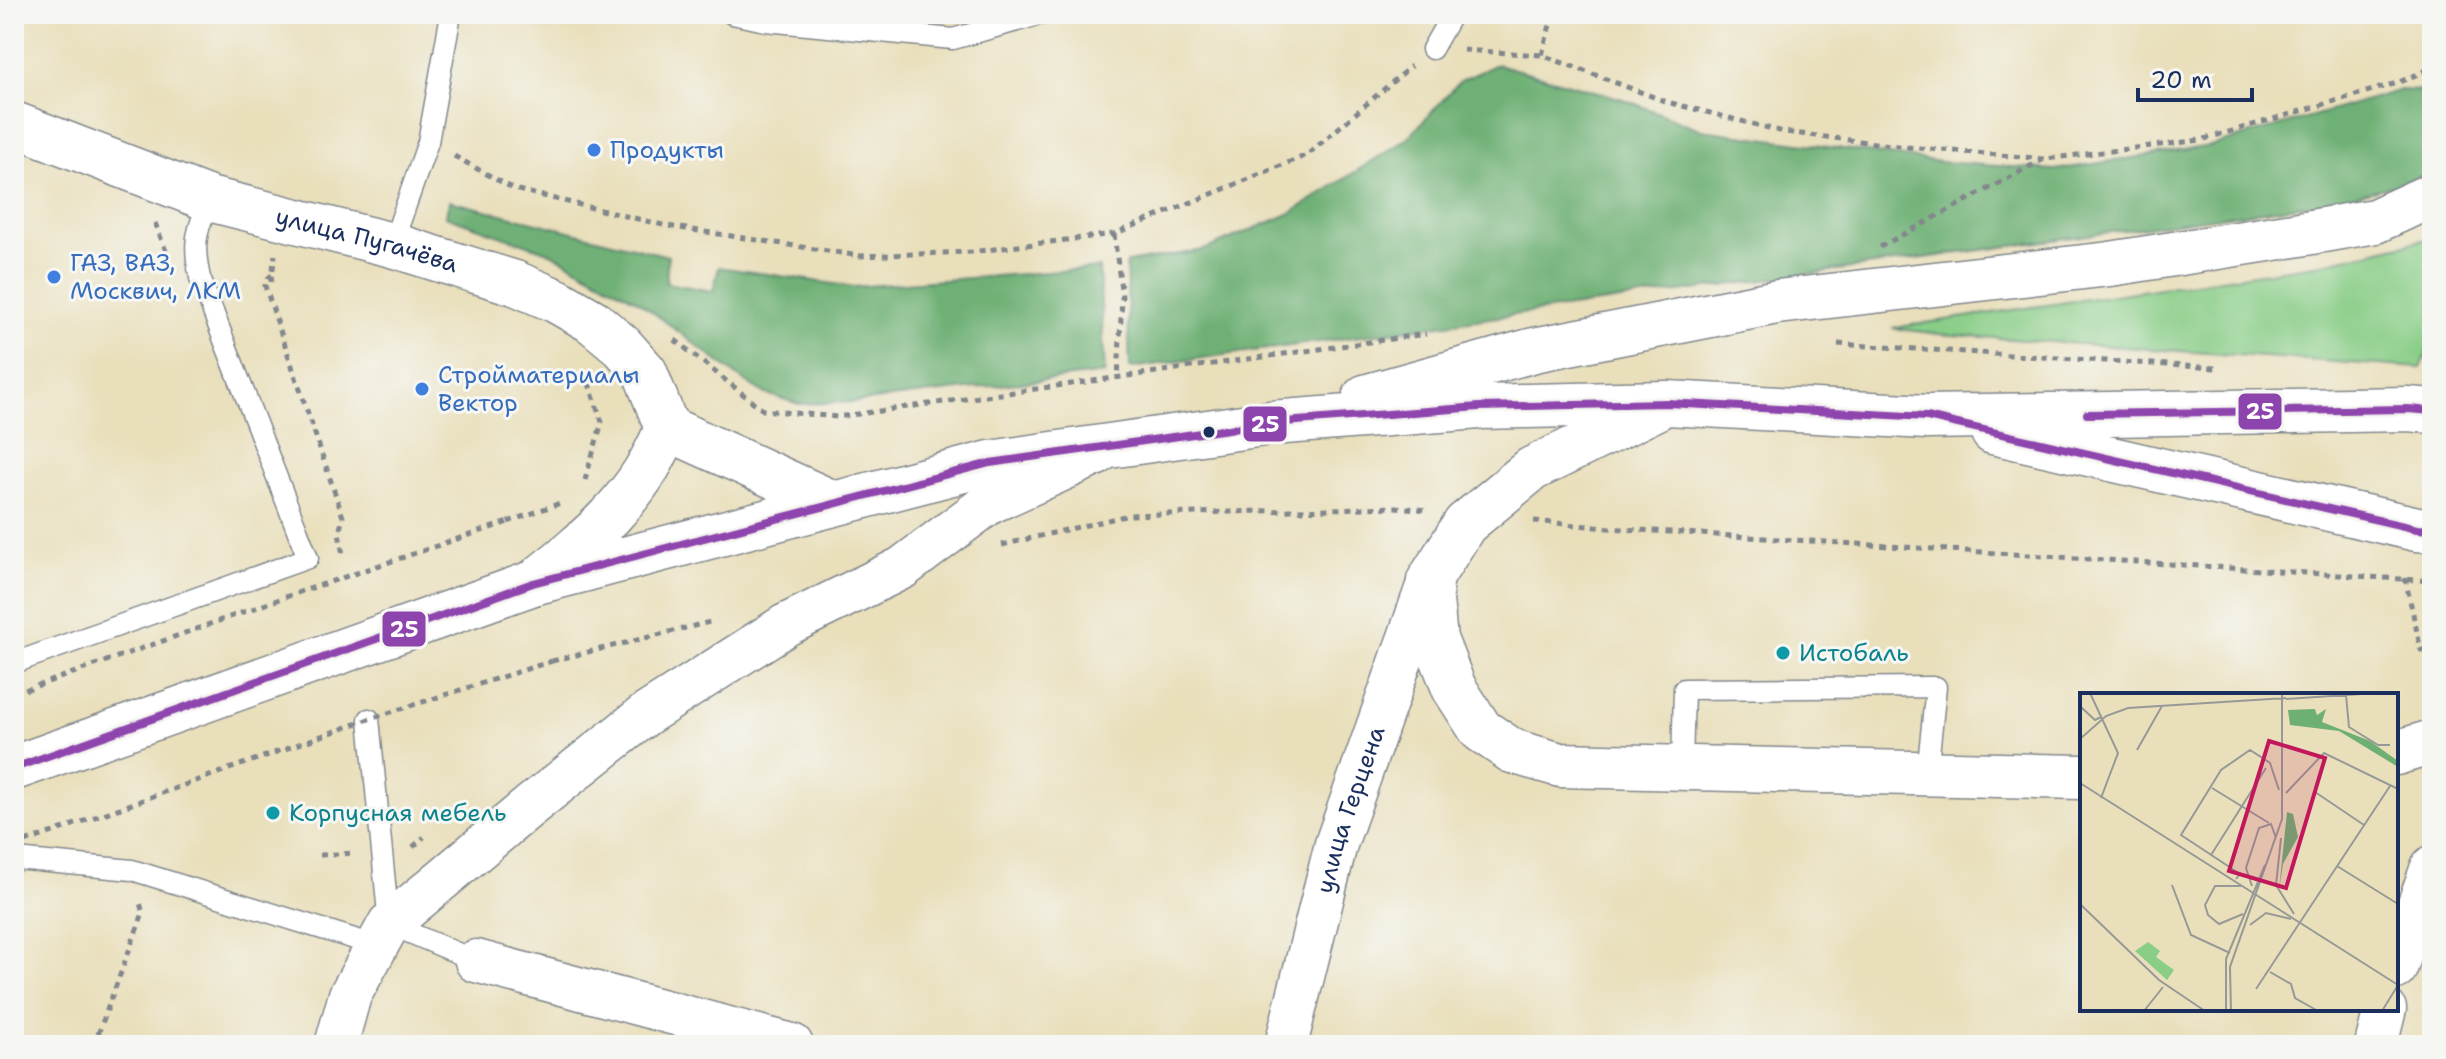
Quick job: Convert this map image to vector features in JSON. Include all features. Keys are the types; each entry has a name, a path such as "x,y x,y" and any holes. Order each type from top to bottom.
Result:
{"main road":[{"name":"улица Пугачёва","path":"14,124 203,216 392,245 515,283 557,301 592,321 622,346 645,372 667,428"},
{"path":"1271,423 1534,350 1777,302 2110,264 2294,235 2375,221 2432,195"},
{"path":"1667,403 1532,469 1465,524 1429,581 1435,639 1454,688 1481,730 1512,751 1560,765 2080,777"},
{"path":"14,768 533,583 990,463 1271,423 1479,407 1667,403 1927,417 2420,410"},
{"path":"1927,417 2425,529"},
{"path":"533,583 593,536 636,487 667,428 833,503"},
{"path":"2398,752 2432,742"}],"street":[{"path":"336,1045 350,995 383,935 530,806 645,715 786,625 902,568 989,503 1120,444"},
{"name":"улица Герцена","path":"1286,1045 1336,844 1429,581"},
{"path":"2398,948 2432,867"},
{"path":"476,961 792,1045"},
{"path":"2376,1045 2384,1011"}],"lane":[{"path":"392,245 428,142 451,14"},
{"path":"732,14 766,21 953,39 1042,14"},
{"path":"1432,49 1452,14"},
{"path":"14,663 308,558 200,278 194,252 203,216"},
{"path":"1682,767 1684,689 1936,687 1927,773"},
{"path":"369,719 383,935"},
{"path":"14,862 16,859 132,870 476,961"}],"path":[{"path":"1542,55 1553,14"},
{"path":"428,142 514,189 667,226 860,256 971,252 1114,234 1307,155 1432,49 1542,55 1667,102 1784,132 2045,159 2201,140 2397,83 2432,68"},
{"path":"1867,254 2045,159"},
{"path":"152,215 203,216"},
{"path":"674,339 763,410 792,413 837,417 1118,379 1122,297 1114,234"},
{"path":"263,248 276,251 272,278 266,280 265,286 343,517 339,533 343,555"},
{"path":"1838,344 2227,369"},
{"path":"584,367 602,422 585,481"},
{"path":"14,694 566,501"},
{"path":"993,547 1129,515 1396,507 1608,528 2432,581"},
{"path":"2405,578 2421,650 2432,650"},
{"path":"14,846 369,719 552,661"},
{"path":"94,1045 143,913 132,870"}],"green space":[{"path":"1497,64 1623,99 1702,130 1941,162 2055,170 2210,146 2401,90 2432,92 2432,173 2394,186 2313,204 1130,368 1126,263 1204,250 1291,213 1408,138 1460,81"},
{"path":"450,201 668,256 666,283 713,291 719,267 854,287 1099,268 1105,373 856,402 799,404 766,394 741,379 638,301 551,253 445,216"},
{"path":"2432,238 2432,340 2421,368 1939,334 1892,328 2315,265"}],"transit line":[{"name":"25","path":"14,768 533,583 990,463 1271,423 1479,407 1667,403 1927,417 2432,530"},
{"name":"25","path":"2087,414 2432,411"}],"place":[{"name":"Продукты","path":"594,150"},
{"name":"ГАЗ, ВАЗ, Москвич, ЛКМ","path":"54,277"},
{"name":"Стройматериалы Вектор","path":"422,389"},
{"name":"Истобаль","path":"1783,653"},
{"name":"Корпусная мебель","path":"273,813"}]}
